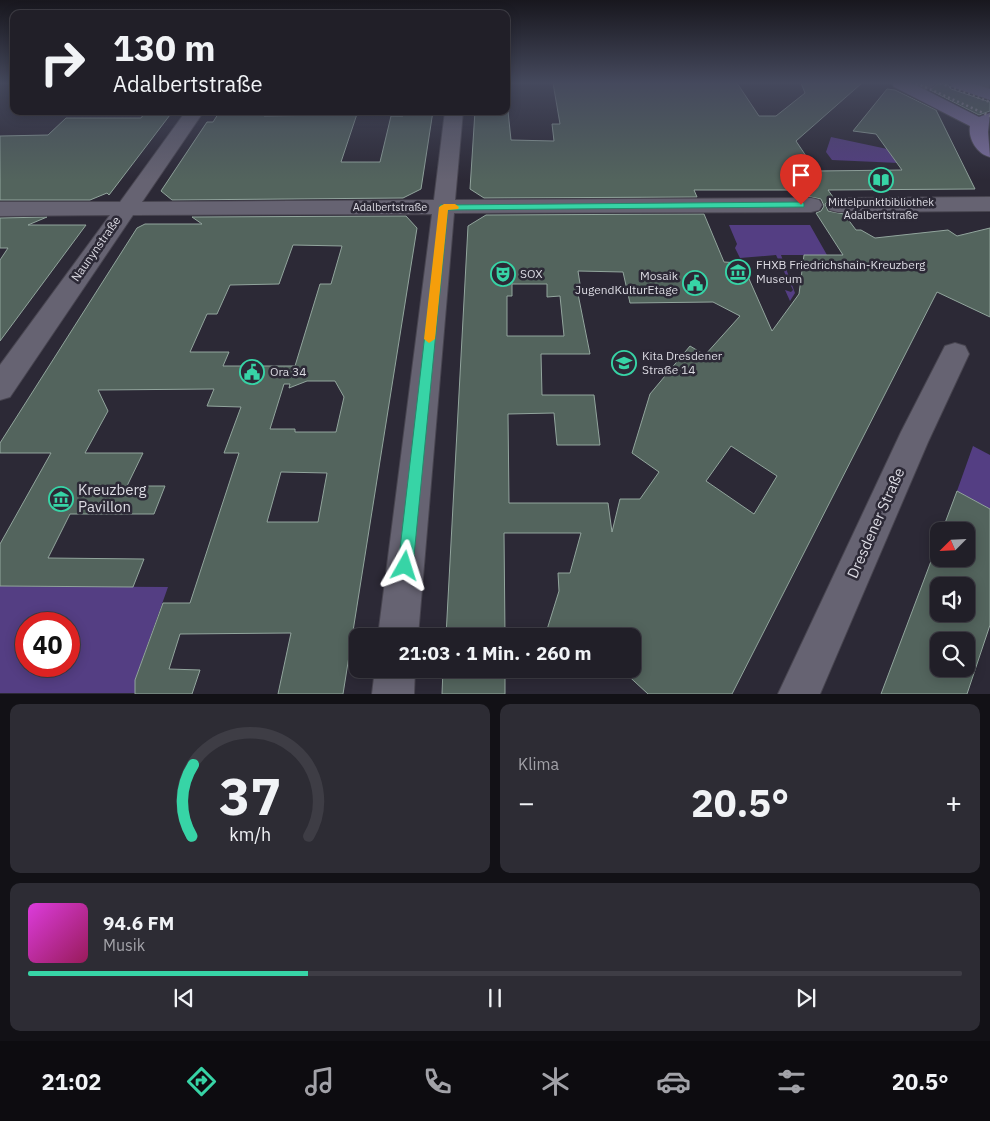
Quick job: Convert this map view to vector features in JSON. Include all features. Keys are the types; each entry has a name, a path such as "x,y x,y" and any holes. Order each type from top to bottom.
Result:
{"main road":[{"path":"973,115 985,121 979,135 990,151"}],"street":[{"name":"Naunynstraße","path":"0,388 192,115"},
{"path":"399,628 454,115"},
{"path":"838,205 990,204"},
{"name":"Adalbertstraße","path":"0,209 811,205"},
{"name":"Dresdener Straße","path":"799,694 912,442 955,354"},
{"path":"393,694 394,678"}],"shaded area":[{"path":"831,137 892,150 899,163 832,160 826,152"},
{"path":"729,225 810,225 827,255 781,255 795,293 790,301 785,290 791,292 793,290 776,255 740,258 735,248 737,244"},
{"path":"973,446 990,455 990,509 957,491"},
{"path":"0,586 168,587 135,680 135,693 0,693"}],"building":[{"path":"143,115 170,115 109,195 107,193 90,200 0,200 0,136 48,135 66,118 141,118"},
{"path":"217,115 357,115 341,162 380,162 391,116 432,115 421,189 403,198 172,200 161,191 207,122 213,122"},
{"path":"475,115 508,115 511,140 554,141 552,124 560,124 559,115 825,115 796,141 816,171 902,170 876,134 853,131 866,115 939,115 975,189 828,190 833,197 825,204 828,211 844,214 856,230 861,230 875,238 948,230 957,236 990,228 990,317 937,292 732,694 648,694 631,678 641,678 641,628 547,628 559,591 558,573 570,573 581,533 504,533 505,628 446,628 468,226 486,215 704,214 724,262 742,263 772,331 799,294 804,255 843,255 816,213 821,211 824,206 821,199 805,196 801,190 694,190 697,197 484,198 470,189","holes":["578,271 623,272 630,303 713,302 740,316 705,355 690,346 650,394 632,453 659,472 640,499 620,499 612,532 608,503 509,503 508,414 554,413 557,445 600,445 594,395 542,395 541,354 590,354 576,284 580,284","512,284 547,284 547,297 560,296 564,336 507,336 507,296 512,296","731,446 777,476 754,514 706,481"]},
{"path":"406,216 417,228 353,628 349,628 349,656 343,694 278,694 291,633 180,634 169,669 200,670 192,694 135,694 135,680 163,603 190,603 239,453 224,453 241,407 207,406 214,389 98,390 108,411 85,453 143,453 127,486 165,486 154,514 70,514 48,558 144,559 133,587 0,586 0,544 51,453 0,453 0,443 137,228 145,224 202,224 192,217","holes":["293,245 342,246 331,284 320,284 295,366 223,366 229,352 190,352 207,314 217,314 230,285 279,284","307,381 335,381 344,397 336,432 295,432 295,429 270,429 284,384 290,384 289,388","281,472 327,473 318,522 267,522"]},
{"path":"47,217 28,225 86,225 0,341 0,260 8,248 0,248 0,218"},
{"path":"957,491 990,509 990,625 975,670 975,632 930,632 930,677 973,677 967,694 881,694 930,564 930,568 975,568 975,522 945,522"},
{"path":"443,678 505,678 505,694 442,694"}],"slow traffic":[{"path":"429,339 444,207 455,207"}],"place":[{"name":"Mittelpunktbibliothek Adalbertstraße","path":"881,180"},
{"name":"FHXB Friedrichshain-Kreuzberg Museum","path":"738,272"},
{"name":"SOX","path":"503,274"},
{"name":"Mosaik JugendKulturEtage","path":"695,283"},
{"name":"Kita Dresdener Straße 14","path":"624,363"},
{"name":"Ora 34","path":"252,372"},
{"name":"Kreuzberg Pavillon","path":"61,499"}],"route":[{"path":"405,566 444,207 801,205"}]}
